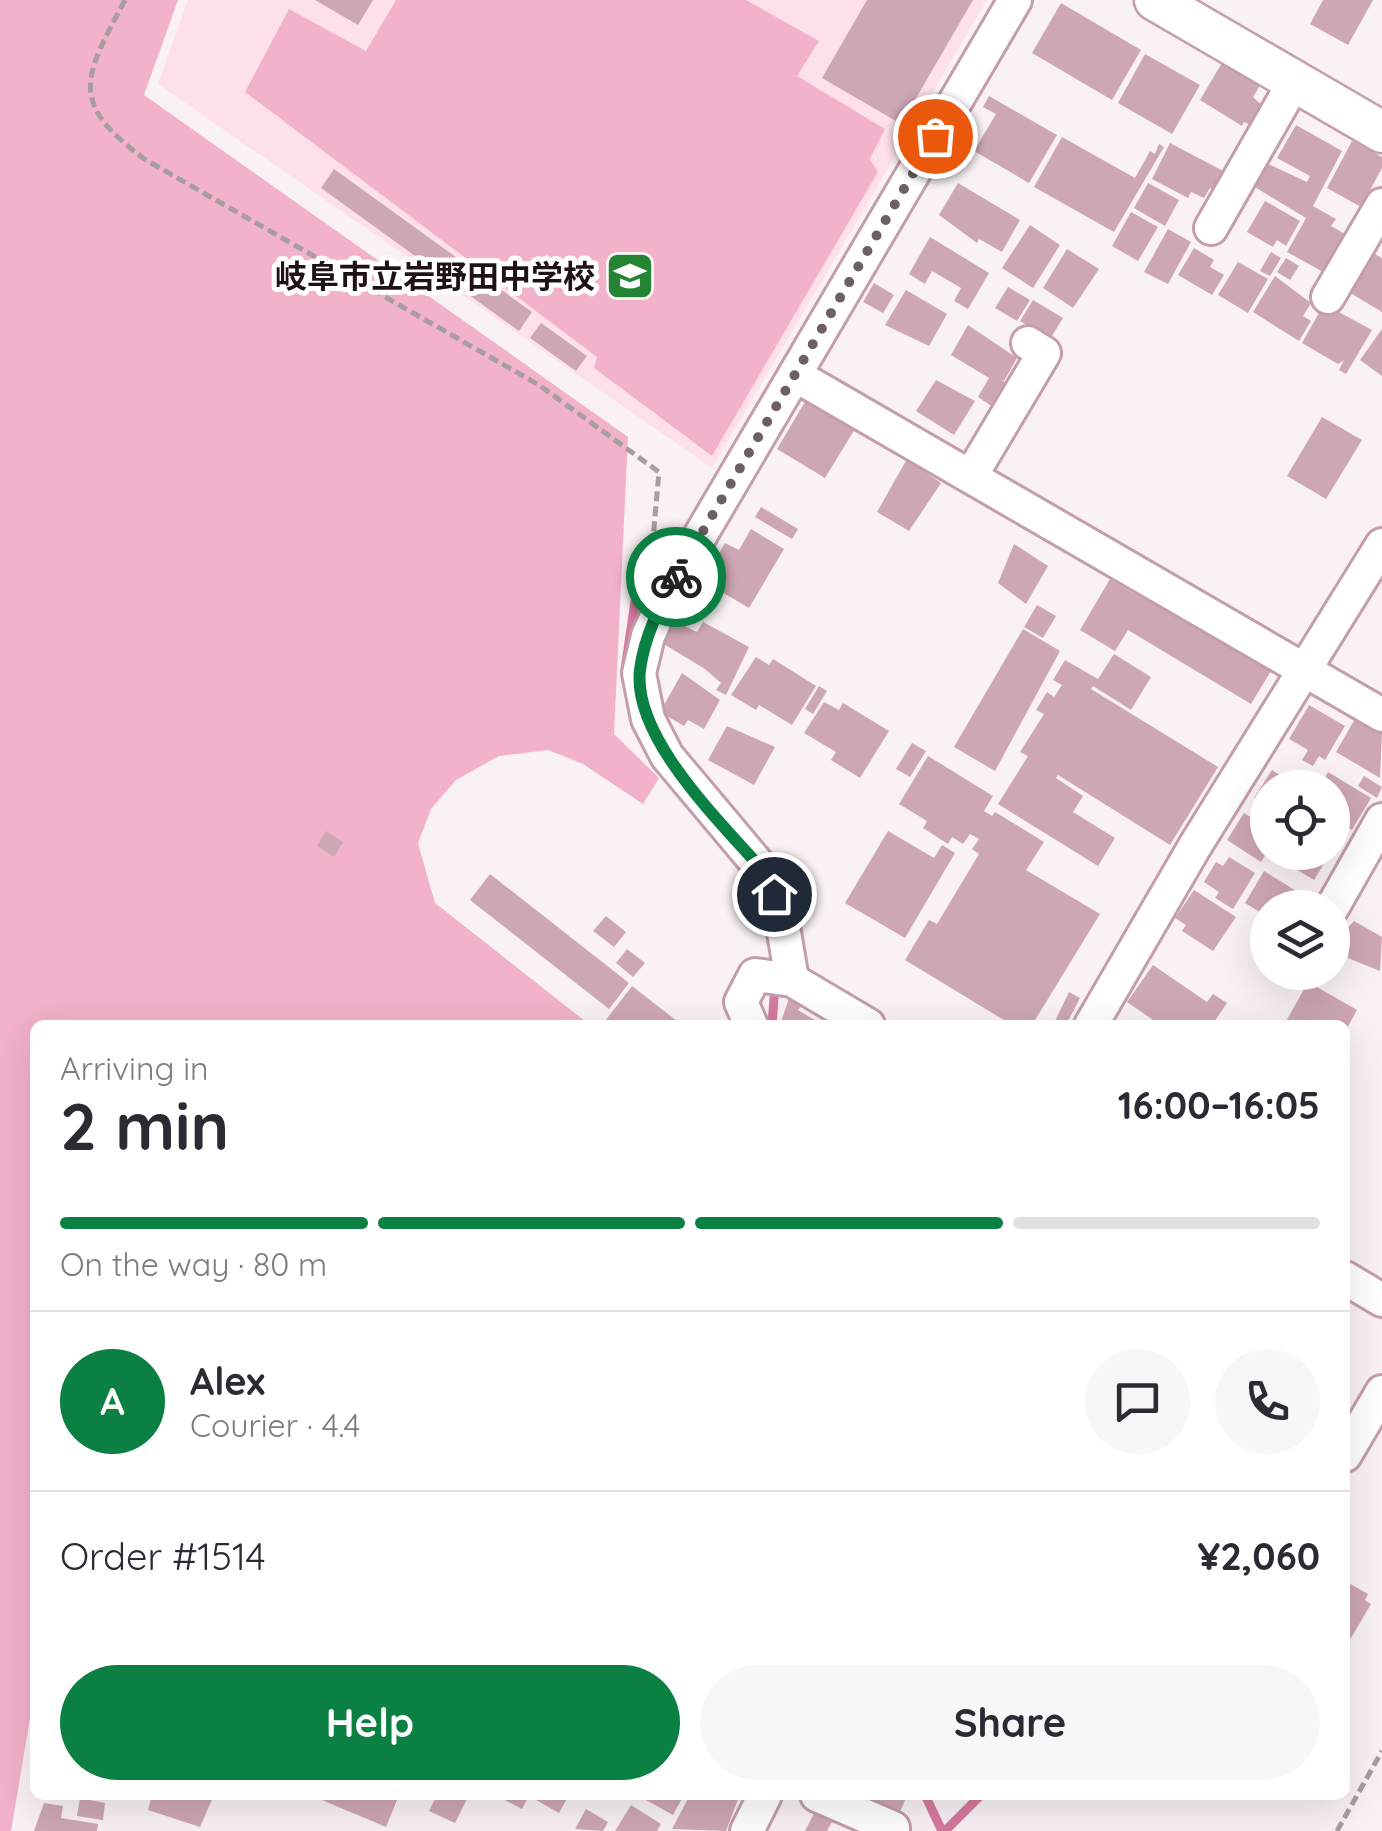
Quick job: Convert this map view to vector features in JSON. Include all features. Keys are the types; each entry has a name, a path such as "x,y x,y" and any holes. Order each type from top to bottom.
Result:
{"main road":[{"path":"1156,0 1380,124"}],"street":[{"path":"781,978 781,914 766,874 667,756 648,719 639,673 648,636 670,587 1015,0"},
{"path":"1212,228 1296,78"},
{"path":"1328,297 1382,204"},
{"path":"972,474 1044,353 1028,343"},
{"path":"795,375 972,474 1382,715"},
{"path":"1094,1020 1195,846 1307,672 1382,545"},
{"path":"1342,890 1382,820"},
{"path":"749,1020 741,1002 755,975 781,978 859,1020"},
{"path":"1350,1281 1382,1300"},
{"path":"1350,1446 1382,1392"},
{"path":"746,1831 762,1800"},
{"path":"829,1800 893,1828"}],"path":[{"path":"125,0 88,82 92,108 109,133 146,160 540,385 659,472 652,559"},
{"path":"1337,1831 1382,1751"}],"shaded area":[{"path":"0,0 178,0 144,95 628,437 614,734 659,778 643,804 583,764 548,750 499,756 456,780 431,809 418,843 435,903 584,1020 30,1020 30,1719 11,1831 0,1831"},
{"name":"岐阜市立岩野田中学校","path":"188,0 987,0 712,468 158,84"},
{"name":"岐阜市立岩野田中学校","path":"396,0 746,0 819,41 797,76 885,129 870,159 878,172 712,456 594,368 597,357 245,92 289,9 366,51"}],"building":[{"path":"315,0 373,0 358,25"},
{"path":"867,0 973,0 901,124 822,78"},
{"path":"1323,0 1373,0 1348,45 1310,24"},
{"path":"1061,3 1141,50 1112,100 1032,53"},
{"path":"1145,54 1200,85 1172,134 1118,103"},
{"path":"1223,61 1261,84 1253,97 1265,108 1254,127 1244,122 1242,126 1200,100"},
{"path":"989,96 1057,135 1029,183 974,151 996,114 983,107"},
{"path":"1296,125 1342,151 1313,206 1336,219 1331,226 1345,234 1327,274 1287,252 1306,218 1253,186 1266,163 1307,182 1310,176 1277,158"},
{"path":"1062,137 1135,178 1150,151 1155,154 1159,144 1164,147 1114,232 1034,187"},
{"path":"1352,141 1382,157 1382,168 1361,207 1327,188"},
{"path":"1170,143 1227,173 1217,192 1210,188 1204,198 1191,192 1188,198 1152,179"},
{"path":"334,169 532,312 519,331 321,188"},
{"path":"958,183 1020,220 1002,252 979,239 977,243 939,215"},
{"path":"1148,183 1179,200 1165,226 1134,208"},
{"path":"1265,201 1300,221 1286,246 1277,240 1273,247 1247,232"},
{"path":"1131,212 1158,227 1138,261 1112,246"},
{"path":"1030,225 1060,245 1033,288 1002,268"},
{"path":"1168,229 1191,242 1168,284 1144,272"},
{"path":"930,237 989,273 968,309 954,301 961,288 932,271 925,284 909,274"},
{"path":"1194,248 1214,260 1210,267 1224,275 1212,295 1178,275"},
{"path":"1067,249 1099,269 1073,308 1043,288"},
{"path":"1271,252 1281,258 1270,276 1260,271"},
{"path":"1375,254 1382,258 1382,312 1347,291"},
{"path":"1286,258 1299,266 1290,280 1277,272"},
{"path":"1238,262 1268,279 1248,313 1218,295"},
{"path":"1275,276 1311,303 1303,316 1311,321 1299,341 1253,312"},
{"path":"874,283 894,295 883,313 863,302"},
{"path":"1008,287 1030,300 1017,321 995,308"},
{"path":"906,290 947,314 929,346 885,325"},
{"path":"1033,300 1063,318 1050,339 1020,321"},
{"path":"1324,304 1372,330 1346,374 1339,370 1344,360 1338,364 1302,343"},
{"path":"541,323 587,356 576,371 530,338"},
{"path":"968,325 1017,358 1004,381 999,378 1010,386 996,409 978,397 989,378 951,355"},
{"path":"1382,329 1382,376 1360,360"},
{"path":"936,380 975,401 954,435 916,411"},
{"path":"809,395 858,424 825,478 777,449"},
{"path":"1322,417 1362,440 1326,499 1287,476"},
{"path":"907,459 941,483 909,531 877,512"},
{"path":"761,507 798,529 792,539 755,517"},
{"path":"751,529 784,549 749,608 703,581 725,543 739,550"},
{"path":"1014,544 1048,566 1026,604 998,583"},
{"path":"1110,579 1135,594 1143,581 1277,661 1251,704 1128,630 1115,651 1080,630"},
{"path":"1037,605 1056,616 1043,638 1024,627"},
{"path":"674,621 697,632 703,622 749,647 726,695 716,690 721,683 705,669 662,643"},
{"path":"1023,629 1060,651 995,771 954,747"},
{"path":"1114,654 1151,677 1131,710 1093,686 1091,689 1218,767 1170,845 1058,775 1056,778 1083,796 1073,812 1115,838 1098,866 998,804 1028,756 1020,752 1044,714 1036,710 1047,692 1054,697 1062,685 1053,680 1065,660 1098,679"},
{"path":"756,657 769,665 773,659 816,686 792,725 759,705 756,710 731,695"},
{"path":"682,673 720,700 704,729 688,720 684,726 660,712"},
{"path":"819,686 827,691 813,714 805,709"},
{"path":"824,702 839,710 843,703 889,731 860,778 831,760 836,752 804,733"},
{"path":"1309,705 1345,726 1325,760 1319,756 1313,766 1302,760 1308,750 1289,739"},
{"path":"1356,717 1382,732 1380,778 1336,752"},
{"path":"727,726 775,747 754,785 708,760"},
{"path":"912,743 926,751 910,777 896,769"},
{"path":"928,756 993,796 984,811 992,816 995,812 1044,842 1026,870 1100,914 1035,1020 1004,1020 905,960 929,920 937,924 979,854 972,849 979,839 970,834 963,844 952,837 948,844 923,828 927,821 899,804"},
{"path":"1364,776 1382,787 1377,798 1358,786"},
{"path":"1350,785 1371,798 1350,829"},
{"path":"1244,813 1250,817 1250,855 1227,840"},
{"path":"326,831 343,842 334,857 317,846"},
{"path":"888,831 934,858 942,845 955,853 905,938 845,903"},
{"path":"1229,857 1255,873 1233,909 1215,898 1219,892 1204,882 1216,862 1223,866"},
{"path":"1297,870 1320,870 1314,880"},
{"path":"1264,871 1295,890 1253,890"},
{"path":"490,874 629,983 609,1009 470,900"},
{"path":"1194,890 1236,917 1213,951 1182,931 1186,925 1175,918"},
{"path":"606,916 626,932 614,947 593,931"},
{"path":"1354,921 1382,937 1380,971 1350,959 1350,925"},
{"path":"627,949 645,963 633,977 616,963"},
{"path":"1153,965 1207,1002 1213,994 1227,1003 1215,1020 1153,1020 1127,1002"},
{"path":"632,986 676,1020 606,1020"},
{"path":"1304,990 1322,990 1357,1010 1350,1020 1287,1020"},
{"path":"1069,992 1080,998 1069,1020 1055,1020"},
{"path":"789,998 801,1006 798,1010 815,1020 782,1020"},
{"path":"1350,1584 1368,1594 1365,1600 1371,1604 1351,1638"},
{"path":"80,1800 105,1803 103,1820 77,1816"},
{"path":"151,1800 212,1800 200,1827 148,1810"},
{"path":"322,1800 397,1800 386,1827"},
{"path":"434,1800 466,1800 455,1823 429,1811"},
{"path":"505,1800 527,1800 522,1809"},
{"path":"536,1800 566,1800 559,1813"},
{"path":"646,1800 681,1800 673,1815"},
{"path":"687,1800 738,1800 726,1831 672,1829"},
{"path":"858,1800 905,1800 897,1820 857,1803"},
{"path":"44,1803 63,1806 61,1818 98,1824 97,1831 34,1831"},
{"path":"631,1805 661,1824 657,1831 615,1831"},
{"path":"586,1809 608,1822 603,1831 575,1829"},
{"path":"815,1812 832,1822 827,1831 805,1831"}],"waterway":[{"path":"625,670 638,581 673,554"},
{"path":"772,1020 775,985"},
{"path":"927,1800 942,1831"},
{"path":"945,1831 976,1800"}],"way so far":[{"path":"676,577 935,136"}],"place":[{"name":"岐阜市立岩野田中学校","path":"630,276"}],"route":[{"path":"676,577 648,636 639,673 648,719 667,756 766,874 774,894"}]}
